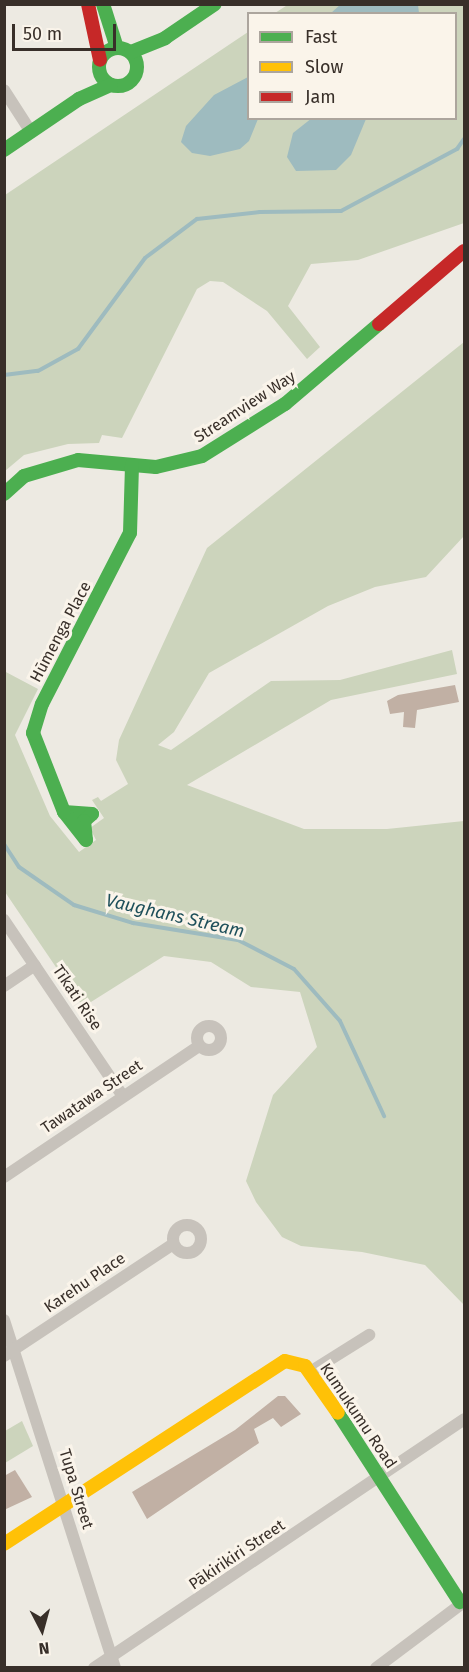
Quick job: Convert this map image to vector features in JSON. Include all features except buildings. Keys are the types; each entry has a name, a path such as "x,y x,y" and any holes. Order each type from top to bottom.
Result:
{"street":[{"path":"88,4 99,66 111,85"},
{"path":"103,4 124,50 137,67"},
{"path":"4,150 79,99 111,85 129,83 137,67 165,38 215,4"},
{"path":"79,99 99,66 124,50 165,38"},
{"path":"4,90 31,132"},
{"name":"Streamview Way","path":"4,494 24,476 52,465 78,460 132,465 180,464 227,443 285,405 465,251"},
{"name":"Hūmenga Place","path":"64,812 33,733 42,704 130,533 132,465"},
{"name":"Tīkati Rise","path":"4,920 122,1095"},
{"path":"4,987 35,965"},
{"name":"Tawatawa Street","path":"4,1176 122,1095 199,1046"},
{"name":"Karehu Place","path":"10,1353 173,1244"},
{"name":"Tupa Street","path":"4,1320 10,1353 64,1506 113,1663"},
{"path":"309,1372 369,1335"},
{"name":"Kumukumu Road","path":"4,1544 285,1360 299,1361 309,1372 462,1602 451,1617 376,1668"},
{"name":"Pākirikiri Street","path":"94,1668 113,1663 465,1419"}],"green space":[{"path":"289,4 464,5 464,223 358,260 311,264 288,306 320,347 307,359 267,311 223,282 210,281 197,289 122,438 102,435 99,443 68,444 24,455 5,471 5,195 247,33 247,120 457,120 457,12 277,12"},
{"path":"464,342 464,536 426,577 375,587 328,606 209,673 174,732 158,745 171,750 271,681 340,680 452,650 457,674 331,700 187,785 304,829 387,829 464,821 464,1305 425,1265 362,1252 301,1246 282,1237 256,1202 246,1181 273,1095 317,1047 300,992 251,987 211,962 164,956 83,1007 5,892 4,671 38,689 15,735 50,816 79,852 96,840 90,828 104,818 92,800 98,797 101,801 128,784 116,760 119,740 207,548"},
{"path":"22,1421 33,1446 5,1463 5,1431"}],"water":[{"path":"341,4 418,5 419,12 332,12"},
{"path":"247,78 247,120 258,120 249,141 240,149 210,156 192,153 181,142 186,126 214,95"},
{"path":"309,120 366,120 351,155 336,170 296,171 287,157 293,133"}],"waterway":[{"name":"Vaughans Stream","path":"4,375 38,371 78,349 145,258 197,219 260,212 341,211 457,149 464,139"},
{"name":"Vaughans Stream","path":"4,844 19,867 74,905 133,923 238,940 294,969 340,1021 384,1116"}],"traffic: fast":[{"path":"103,4 117,48"},
{"path":"131,52 165,38 215,4"},
{"path":"118,48 132,53 137,67 132,81 118,86 104,81 99,67 104,53 118,48"},
{"path":"4,150 79,99 111,85"},
{"path":"4,494 24,476 78,460 156,467 202,456 285,404 379,324"},
{"path":"64,812 92,814 84,821 86,840 64,812 33,733 42,704 130,533 132,465"},
{"path":"338,1413 460,1602"}],"traffic: slow":[{"path":"4,1544 285,1361 305,1366 338,1413"}],"traffic: jam":[{"path":"88,4 100,60"},
{"path":"379,324 464,251"}]}
